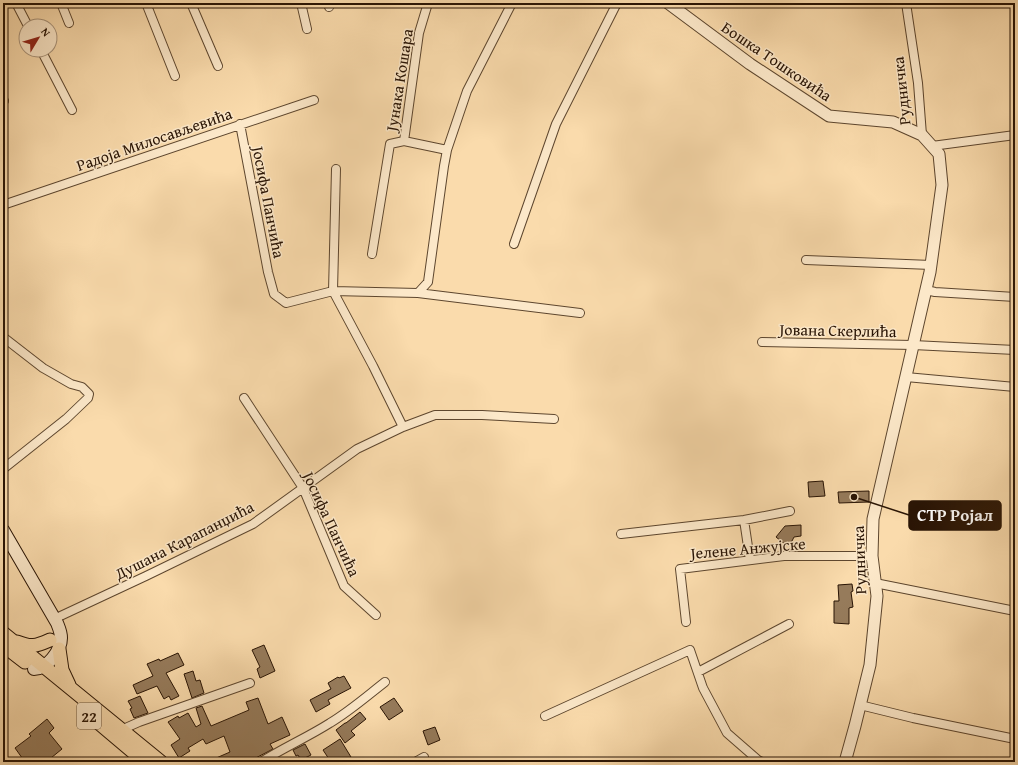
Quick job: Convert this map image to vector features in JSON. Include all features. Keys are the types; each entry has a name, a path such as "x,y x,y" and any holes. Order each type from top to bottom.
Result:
{"main road":[{"path":"3,530 55,621 54,644 70,689"},
{"path":"4,638 32,646 54,644"},
{"name":"22","path":"4,638 145,762"},
{"path":"35,665 54,644"},
{"name":"22","path":"35,665 70,689 161,762"}],"street":[{"path":"16,3 24,18"},
{"path":"61,3 70,23"},
{"path":"146,3 175,76"},
{"path":"191,3 218,66"},
{"path":"301,3 307,29"},
{"name":"Јунака Кошара","path":"428,3 419,33 404,141 447,150"},
{"path":"418,293 428,282 447,150 467,91 512,3"},
{"path":"514,244 556,124 617,3"},
{"name":"Бошка Тошковића","path":"668,3 750,64 829,116 893,122 922,135"},
{"name":"Рудничка","path":"844,762 870,665 877,596 872,556 873,519 926,290 942,185 939,154 922,135 918,83 906,3"},
{"path":"45,58 72,110"},
{"name":"Радоја Милосављевића","path":"3,205 314,100"},
{"name":"Јосифа Панчића","path":"240,124 268,272 274,294 286,303 333,291"},
{"path":"932,146 1015,135"},
{"path":"372,254 390,144 404,141"},
{"path":"336,169 333,291 373,366 403,427"},
{"path":"806,260 931,264"},
{"path":"926,290 935,292 1015,296"},
{"path":"333,291 418,293 580,313"},
{"path":"3,337 43,368 71,384 82,386 89,394 88,398 66,419 3,469"},
{"name":"Јована Скерлића","path":"762,342 913,345 1015,350"},
{"path":"906,378 1015,387"},
{"name":"Јосифа Панчића","path":"244,398 303,488 344,586 376,615"},
{"name":"Душана Карапанџића","path":"55,621 253,524 357,449 403,427 435,415 482,415 554,419"},
{"path":"621,534 744,520 790,511"},
{"path":"744,520 750,560"},
{"name":"Јелене Анжујске","path":"686,622 680,568 784,556 872,556"},
{"path":"875,583 1015,611"},
{"path":"698,672 789,624"},
{"path":"545,716 690,650 703,688 727,733 762,762"},
{"path":"261,762 280,750 329,724 385,682"},
{"path":"121,730 144,720 250,683"},
{"path":"860,705 913,718 1015,739"},
{"path":"415,762 424,757"}],"building":[{"path":"823,481 825,496 809,497 808,482"},
{"path":"869,491 869,502 839,503 838,492"},
{"path":"801,525 801,536 794,537 792,541 786,545 776,537 785,526"},
{"path":"852,584 853,591 851,592 853,607 849,608 849,624 834,623 834,601 839,601 838,585"},
{"path":"264,645 275,671 260,678 257,669 260,667 252,650"},
{"path":"178,653 184,665 166,673 179,696 171,700 169,696 164,699 157,686 137,694 133,685 153,676 147,664 159,659 160,661"},
{"path":"193,671 196,681 200,680 204,693 192,698 184,674"},
{"path":"344,676 351,688 328,700 330,704 316,712 310,700 331,689 328,683 338,677"},
{"path":"140,696 148,713 134,718 130,709 132,708 128,701"},
{"path":"258,698 268,724 282,717 290,735 270,744 273,749 248,762 207,762 230,752 224,736 206,744 203,739 188,748 190,751 179,758 171,745 180,739 168,722 178,716 179,718 188,713 196,727 201,724 196,708 202,706 211,726 249,710 246,702"},
{"path":"394,698 403,711 389,720 380,707"},
{"path":"360,712 366,719 351,731 355,735 345,743 336,730"},
{"path":"47,719 54,728 49,733 62,749 46,762 25,762 15,748 31,736 29,734"},
{"path":"435,727 440,740 428,745 423,731"},
{"path":"340,739 354,762 331,762 323,750"},
{"path":"305,744 311,755 301,760 298,755 296,756 293,750"}],"place":[{"name":"СТР Ројал","path":"854,497"}]}
